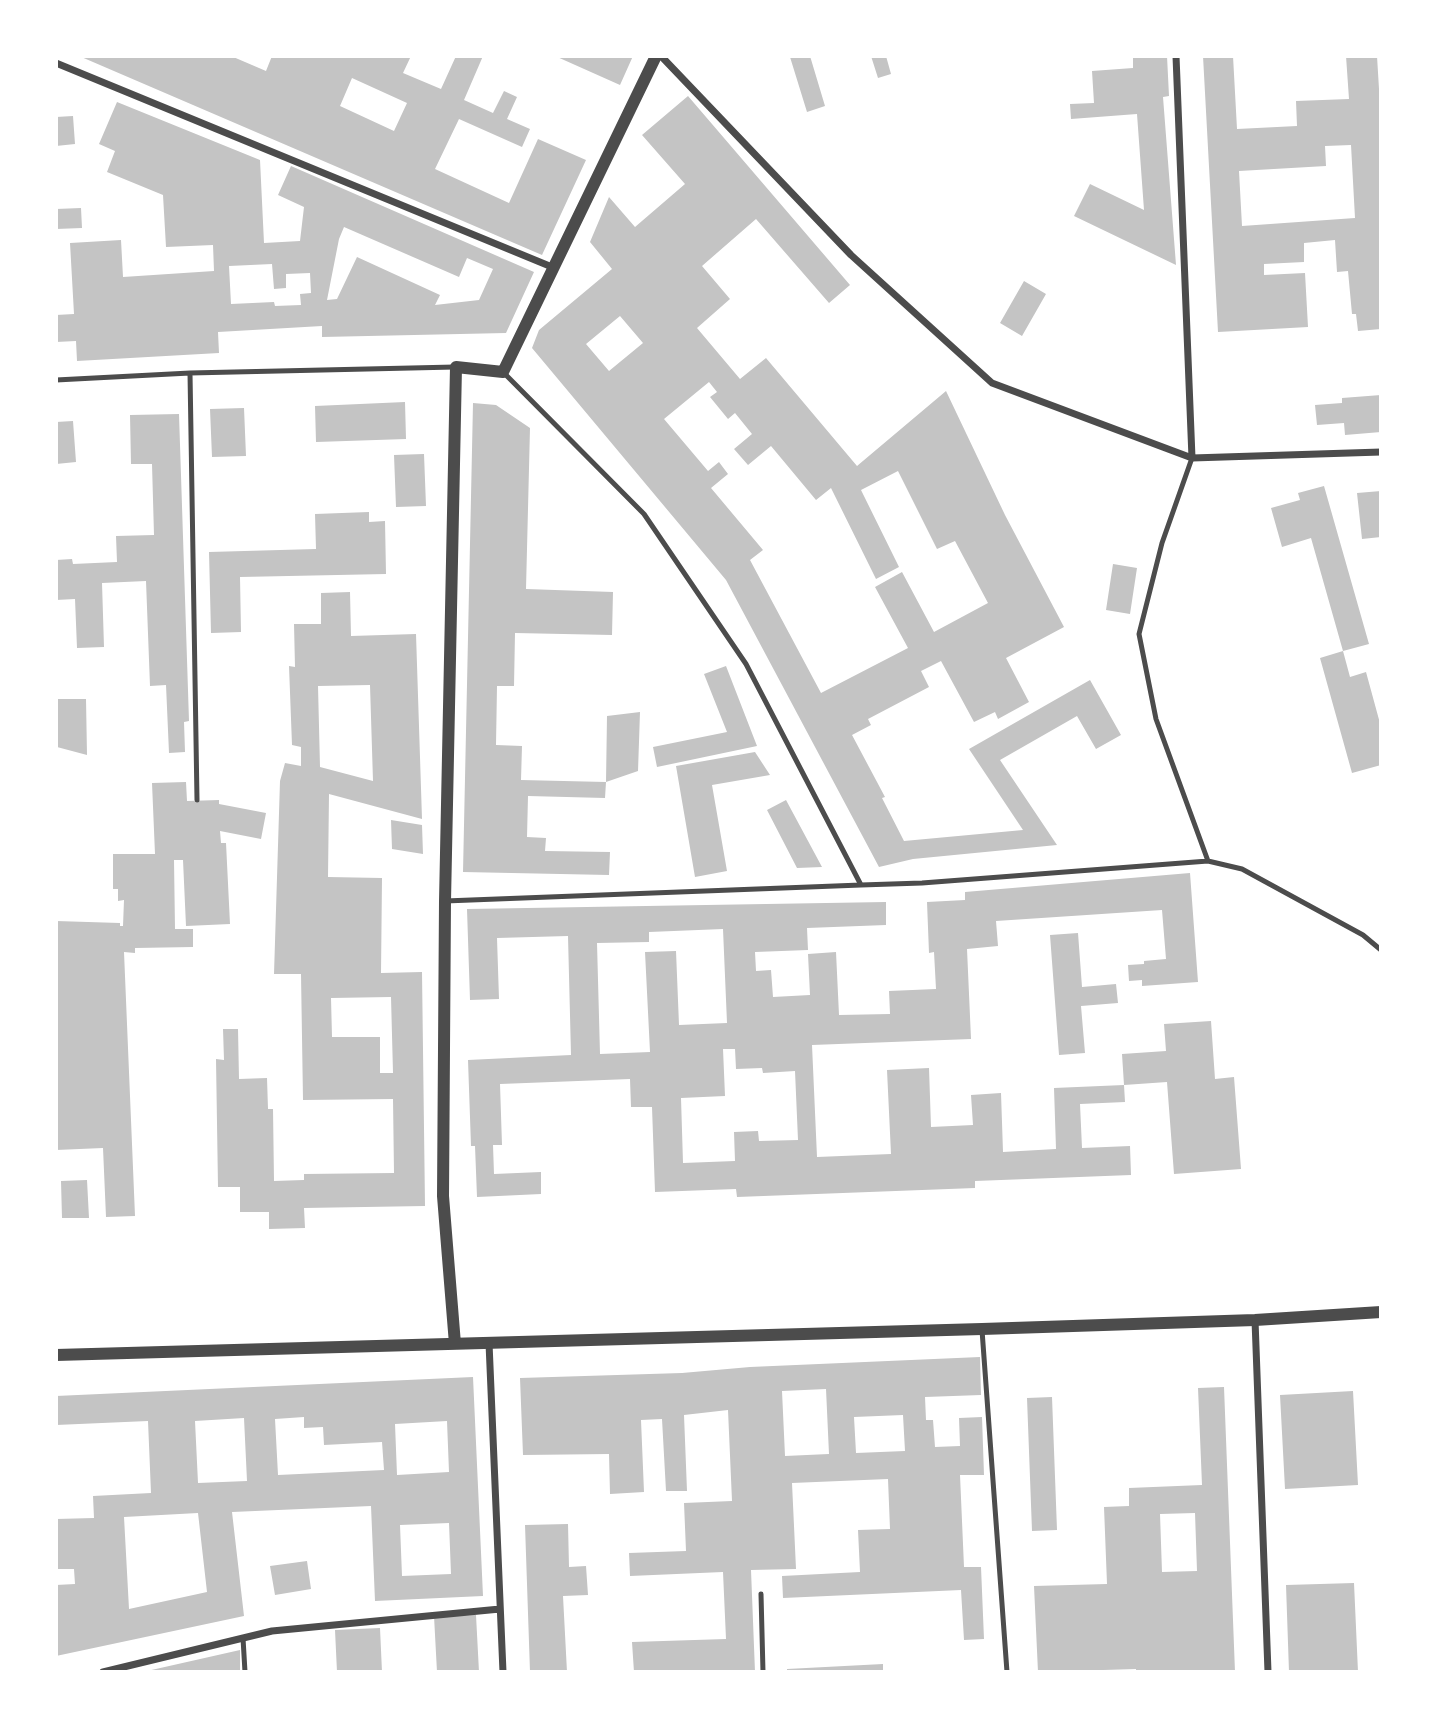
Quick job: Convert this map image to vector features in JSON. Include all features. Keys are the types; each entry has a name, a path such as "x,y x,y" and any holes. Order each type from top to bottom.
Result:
{"street":[{"path":"455,1344 443,1196 445,901 456,367 503,372 552,267 659,56 851,255 992,383 1192,458 1381,452"},
{"path":"1176,56 1192,458"},
{"path":"56,63 552,267"},
{"path":"56,1355 1255,1320 1381,1311"},
{"path":"1255,1320 1268,1672"},
{"path":"489,1343 503,1672"},
{"path":"103,1672 272,1631 500,1609"}],"lane":[{"path":"56,380 190,373 456,367"},
{"path":"503,372 644,514 746,664 861,885"},
{"path":"190,373 197,800"},
{"path":"1192,458 1162,543 1139,635 1156,719 1208,861"},
{"path":"445,901 922,883 1208,861 1242,869 1363,935 1381,950"},
{"path":"982,1329 1007,1672"},
{"path":"761,1594 763,1672"},
{"path":"243,1638 245,1672"}],"building":[{"path":"79,56 231,56 266,71 272,56 411,56 403,73 441,89 456,56 483,56 464,100 493,113 504,91 517,97 507,119 530,129 522,147 459,119 435,169 509,203 538,139 586,160 542,255","holes":["352,78 407,103 394,131 340,106"]},
{"path":"555,56 633,56 620,85"},
{"path":"810,56 825,106 807,112 790,57"},
{"path":"871,56 886,56 891,74 878,78"},
{"path":"1133,56 1167,56 1169,96 1163,97 1176,265 1074,216 1090,184 1144,210 1137,114 1071,119 1070,104 1094,103 1092,71 1133,68"},
{"path":"1203,56 1233,56 1237,129 1297,126 1296,101 1349,99 1346,56 1377,56 1381,122 1381,329 1358,331 1356,314 1352,314 1348,271 1337,272 1335,240 1304,243 1304,262 1264,264 1264,275 1305,273 1308,327 1218,332","holes":["1351,145 1355,218 1242,226 1239,171 1326,166 1325,146"]},
{"path":"688,96 850,285 829,303 756,219 702,266 730,299 697,328 740,379 766,358 857,466 946,391 1005,515 1064,627 1006,658 1029,702 998,719 995,712 974,722 941,661 921,671 929,687 868,719 871,725 852,735 885,797 882,798 904,841 1023,830 969,749 1090,680 1121,735 1096,749 1077,716 1000,760 1057,845 913,859 879,867 726,580 532,348 539,330 612,269 590,242 609,197 635,227 685,184 642,135","holes":["620,316 643,343 609,371 586,344","709,382 717,392 710,397 728,419 735,413 752,434 734,449 748,465 771,446 816,500 831,488 876,579 899,567 861,490 898,471 937,549 955,541 988,603 934,632 902,572 875,587 908,648 821,693 750,560 763,550 711,488 728,474 719,462 708,471 664,419"]},
{"path":"117,102 260,160 264,243 300,241 304,207 278,195 291,166 534,272 506,333 322,337 322,326 218,332 219,353 77,361 76,341 56,342 56,315 74,314 70,243 121,240 123,277 214,271 213,245 166,247 163,195 107,172 115,151 99,144","holes":["344,227 459,277 467,258 493,269 479,300 435,305 440,295 357,257 337,299 327,300 339,239","272,264 274,289 286,288 286,274 310,273 311,293 300,294 301,305 275,306 274,302 231,304 229,266"]},
{"path":"73,116 75,144 56,146 56,117"},
{"path":"81,208 82,228 56,229 56,209"},
{"path":"1024,281 1046,294 1022,336 1000,323"},
{"path":"1381,395 1381,432 1345,435 1344,423 1317,425 1315,405 1342,403 1342,398"},
{"path":"405,402 406,439 316,442 315,406"},
{"path":"473,403 496,405 530,428 526,589 613,592 612,635 515,633 514,686 497,686 496,745 522,746 521,780 606,782 605,798 528,796 527,837 546,838 545,851 610,852 609,875 463,872"},
{"path":"244,408 246,456 212,457 210,409"},
{"path":"179,414 189,721 184,722 185,752 169,753 166,685 150,686 146,581 102,583 104,647 77,648 75,599 56,600 56,560 72,559 73,564 117,562 116,536 154,535 152,464 131,464 130,415"},
{"path":"73,421 76,462 56,464 56,422"},
{"path":"424,454 426,506 396,507 394,455"},
{"path":"1324,486 1369,644 1343,651 1311,538 1282,547 1271,508 1300,500 1298,493"},
{"path":"1381,491 1381,537 1362,539 1357,493"},
{"path":"369,512 369,522 385,521 386,574 240,577 241,632 211,633 209,552 316,549 315,514"},
{"path":"1113,564 1137,568 1130,614 1106,610"},
{"path":"350,592 351,636 416,634 422,819 329,794 328,877 382,878 381,973 422,972 425,1206 304,1208 305,1228 269,1229 269,1212 240,1212 240,1187 218,1187 216,1059 224,1060 223,1029 238,1029 239,1079 267,1078 268,1109 273,1109 274,1181 304,1180 304,1174 394,1173 393,1099 303,1100 301,974 274,974 280,781 285,763 301,766 301,747 292,745 289,666 295,667 294,624 321,624 321,593","holes":["370,685 373,781 320,767 318,686","391,997 393,1073 380,1073 380,1037 332,1037 331,998"]},
{"path":"1343,651 1350,677 1366,672 1381,727 1381,765 1352,773 1320,658"},
{"path":"726,666 757,746 657,767 653,747 727,732 704,674"},
{"path":"56,699 86,699 87,755 57,747"},
{"path":"640,712 638,771 606,782 607,716"},
{"path":"755,752 770,775 712,785 727,871 695,877 676,766"},
{"path":"186,782 187,801 219,800 219,804 266,813 261,839 220,831 221,843 226,843 230,924 186,926 183,860 174,860 175,929 193,929 193,947 135,948 135,953 124,952 135,1216 106,1217 103,1148 56,1150 56,921 120,923 120,926 123,926 124,900 118,901 118,889 113,889 113,854 155,854 152,783"},
{"path":"786,800 822,867 797,868 767,810"},
{"path":"391,820 422,825 423,854 392,849"},
{"path":"1190,873 1198,982 1142,986 1142,980 1129,981 1128,965 1166,959 1162,910 996,921 998,946 967,949 971,1039 812,1045 817,1157 891,1154 887,1070 929,1068 931,1127 973,1125 971,1095 1001,1093 1003,1152 1056,1149 1054,1088 1124,1085 1125,1102 1080,1104 1082,1148 1130,1146 1131,1175 975,1181 975,1188 737,1197 736,1189 655,1192 652,1107 631,1107 630,1079 500,1084 502,1145 493,1145 494,1174 541,1172 541,1194 477,1197 475,1146 471,1146 468,1060 571,1055 568,936 497,938 499,999 470,1000 467,909 886,902 886,925 807,928 808,950 755,952 756,971 771,970 773,997 810,995 808,954 836,952 839,1015 890,1014 889,991 936,989 934,952 929,953 927,902 965,900 965,892","holes":["723,929 727,1023 679,1025 676,951 645,952 650,1052 600,1054 597,943 649,942 649,932","723,1049 735,1049 736,1069 762,1068 763,1073 795,1071 798,1140 759,1141 758,1131 734,1132 735,1161 683,1163 681,1098 725,1096"]},
{"path":"1078,933 1082,987 1116,984 1118,1003 1081,1006 1085,1053 1059,1055 1050,935"},
{"path":"1211,1021 1215,1079 1234,1077 1241,1169 1174,1174 1167,1082 1124,1085 1122,1054 1166,1051 1164,1024"},
{"path":"87,1180 89,1218 62,1218 61,1181"},
{"path":"980,1357 981,1395 925,1397 926,1420 933,1420 935,1447 960,1446 959,1418 982,1417 984,1475 960,1475 964,1567 981,1567 984,1639 964,1640 961,1590 783,1598 782,1576 860,1572 858,1530 890,1529 888,1479 792,1483 796,1569 751,1570 755,1672 634,1672 632,1642 726,1639 723,1572 630,1576 629,1553 686,1551 684,1503 732,1501 728,1410 684,1415 687,1491 666,1491 662,1419 641,1420 644,1492 610,1494 609,1454 523,1455 520,1378 682,1373 750,1367","holes":["826,1389 829,1454 785,1456 782,1391","903,1415 905,1451 856,1453 854,1417"]},
{"path":"473,1377 483,1596 375,1601 371,1506 232,1512 244,1616 56,1656 56,1585 75,1584 74,1569 56,1569 56,1519 94,1518 93,1496 151,1493 148,1421 56,1425 56,1396","holes":["304,1417 304,1428 323,1427 324,1445 382,1442 384,1470 278,1475 275,1419","244,1418 247,1481 198,1483 195,1421","447,1421 449,1472 397,1475 395,1424","198,1513 207,1592 129,1609 124,1517","449,1523 451,1574 402,1576 400,1525"]},
{"path":"1224,1387 1235,1672 1136,1672 1136,1669 1038,1672 1034,1586 1107,1584 1104,1507 1129,1506 1129,1488 1202,1485 1198,1388","holes":["1195,1513 1197,1571 1162,1572 1160,1514"]},
{"path":"1353,1391 1358,1485 1285,1489 1280,1395"},
{"path":"1052,1397 1057,1530 1032,1531 1027,1398"},
{"path":"568,1524 569,1567 586,1566 588,1595 563,1596 567,1672 530,1672 525,1525"},
{"path":"307,1561 311,1589 275,1595 270,1566"},
{"path":"1354,1583 1358,1672 1289,1672 1286,1585"},
{"path":"476,1615 479,1672 437,1672 434,1616"},
{"path":"380,1628 382,1672 337,1672 335,1630"},
{"path":"240,1650 240,1672 147,1672 147,1671"},
{"path":"883,1664 883,1672 787,1672 787,1669"}]}
